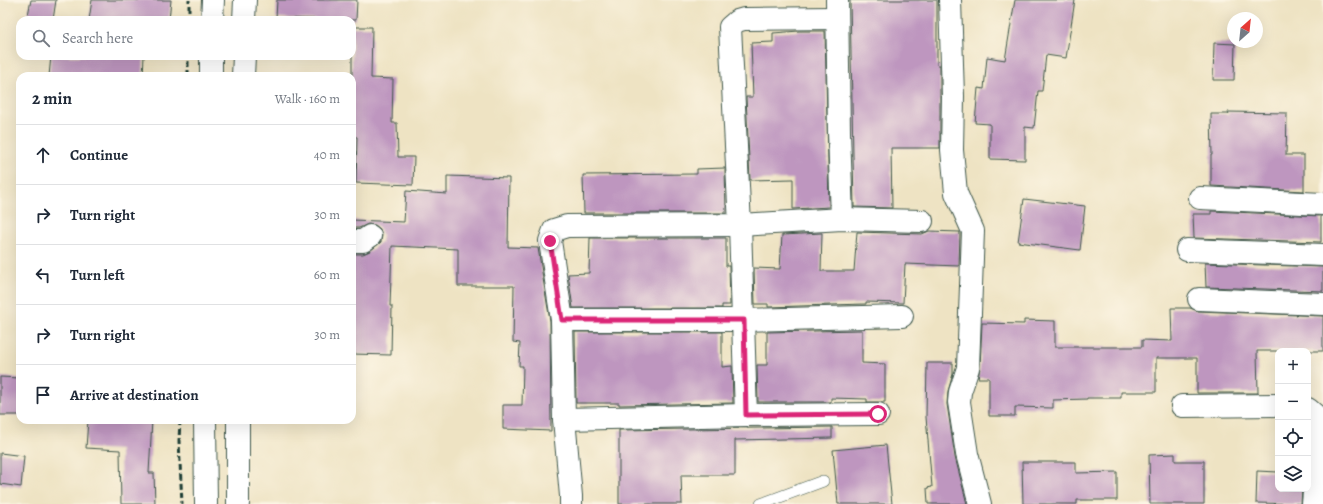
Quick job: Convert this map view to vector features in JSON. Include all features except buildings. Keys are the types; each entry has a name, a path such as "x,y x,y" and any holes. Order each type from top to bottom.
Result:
{"main road":[{"path":"212,16 213,0"},
{"path":"244,16 245,0"},
{"path":"950,0 953,96 952,150 956,193 973,232 968,368 960,392 959,402 967,454 980,504"},
{"path":"746,415 744,320 730,27 737,21 837,9 842,220"},
{"path":"211,72 212,60"},
{"path":"243,72 244,60"},
{"path":"1200,198 1323,204"},
{"path":"571,504 564,419 562,320 550,241 554,230 567,226 740,225 842,220 922,221"},
{"path":"1187,250 1323,255"},
{"path":"1199,299 1323,304"},
{"path":"562,320 744,320 902,316"},
{"path":"1311,403 1323,400"},
{"path":"1182,406 1275,405"},
{"path":"1311,412 1315,415 1319,427 1313,504"},
{"path":"564,419 878,414"},
{"path":"205,424 206,504"},
{"path":"238,424 238,504"}],"lane":[{"path":"761,504 823,481"}],"railway":[{"path":"189,0 189,16"},
{"path":"188,60 188,72"},
{"path":"180,424 179,441 182,504"}],"route":[{"path":"550,241 562,320 744,320 746,415 878,414"}]}
